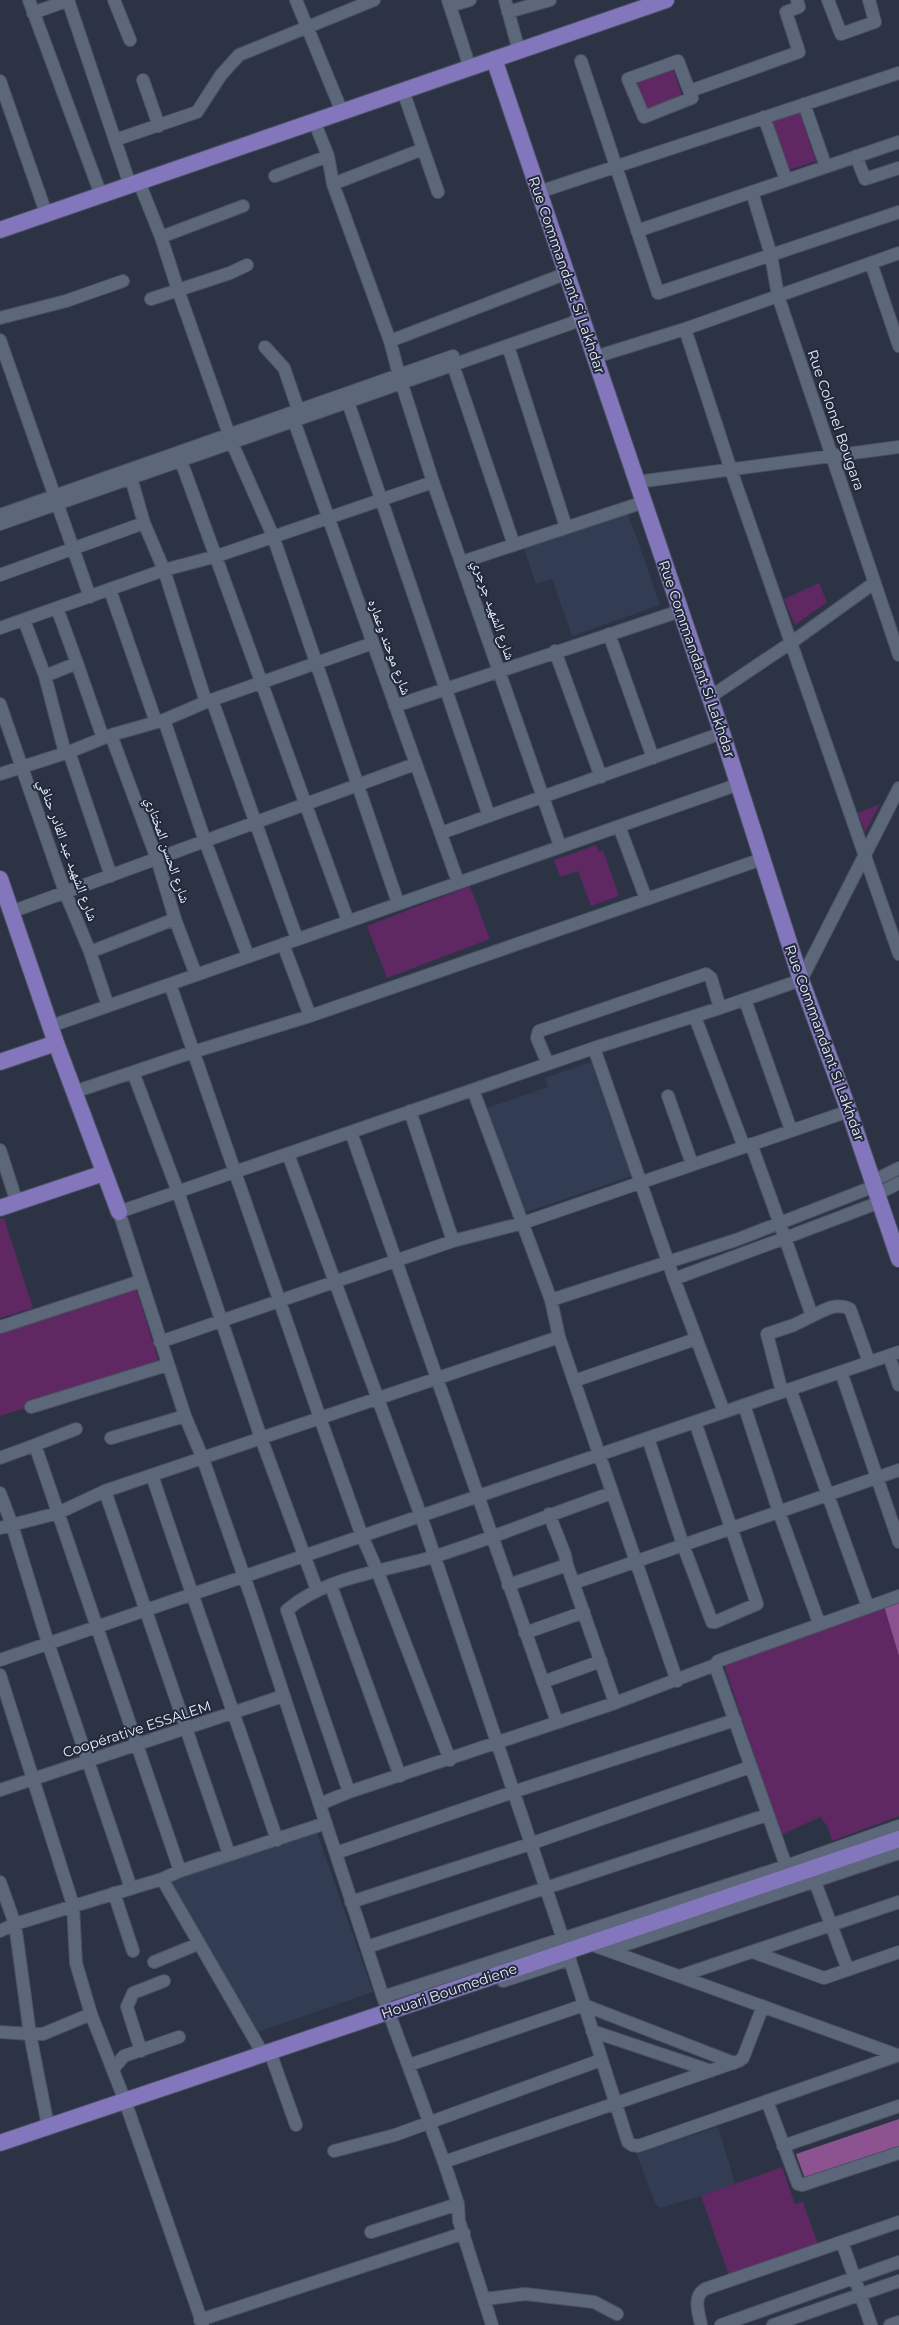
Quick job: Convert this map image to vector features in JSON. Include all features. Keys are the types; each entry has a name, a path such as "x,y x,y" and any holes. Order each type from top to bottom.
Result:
{"main road":[{"path":"0,230 470,68 635,5 666,0"},
{"name":"Rue Commandant Si Lakhdar","path":"494,59 710,697 801,980 849,1111 899,1259"},
{"path":"0,879 56,1043 119,1212"},
{"path":"0,1062 56,1043"},
{"path":"0,1208 104,1174"},
{"name":"Houari Boumediene","path":"0,2143 266,2053 387,2009 566,1949 590,1944 788,1871 813,1875 899,1839"}],"street":[{"path":"29,0 101,195"},
{"path":"33,13 68,0 115,140 161,237 231,438 273,536 315,664 359,785 398,903"},
{"path":"114,0 130,40"},
{"path":"296,0 342,112"},
{"path":"115,140 197,112 221,75 239,55 374,0"},
{"path":"470,0 449,3 470,68"},
{"path":"519,50 507,6 550,0"},
{"path":"690,91 799,52 786,12 799,7 797,0"},
{"path":"828,0 841,34 875,22 869,0"},
{"path":"581,61 658,293 899,212"},
{"path":"678,61 690,91 692,98 644,117 628,79 678,61"},
{"path":"539,192 899,72"},
{"path":"143,80 159,126"},
{"path":"0,81 46,213"},
{"path":"403,91 438,192"},
{"path":"804,104 826,167"},
{"path":"764,117 786,180"},
{"name":"شارع الشهيد جرجري","path":"314,122 328,156 333,184 390,341 400,379 434,482 560,846"},
{"path":"637,231 899,142"},
{"path":"333,184 423,149"},
{"path":"276,176 328,156"},
{"path":"856,156 865,179 899,168"},
{"name":"Rue Colonel Bougara","path":"752,192 771,255 778,296 899,655"},
{"path":"161,237 244,206"},
{"path":"595,357 685,329 899,253"},
{"path":"871,263 899,346"},
{"path":"150,299 247,265"},
{"path":"390,341 567,274"},
{"path":"0,318 66,301 123,281"},
{"path":"296,415 348,402 400,379 453,365 508,346 572,323 581,315"},
{"path":"0,524 55,500 400,379 569,316 581,315"},
{"path":"685,329 731,470 899,954"},
{"path":"0,340 90,597"},
{"path":"508,346 566,528"},
{"name":"شارع موحند وعماره","path":"265,347 284,368 296,415 328,517 458,882"},
{"path":"453,365 514,545"},
{"path":"348,402 444,689 489,816"},
{"path":"0,515 132,478 181,460 231,438"},
{"path":"637,482 899,447"},
{"path":"181,460 348,921"},
{"path":"132,478 144,523 164,570 209,701 257,822 298,939"},
{"path":"0,628 164,570 217,556 434,482"},
{"path":"462,562 644,502"},
{"path":"0,575 144,523"},
{"path":"710,697 792,642 874,583"},
{"path":"110,590 248,956"},
{"name":"شارع الحسن المختاري","path":"57,608 157,859 175,919 196,975"},
{"path":"395,706 555,650 680,611"},
{"path":"24,620 45,676 67,753 110,876"},
{"path":"609,634 653,758"},
{"path":"0,774 160,721 209,701 372,643"},
{"path":"555,650 601,777"},
{"path":"45,676 78,663"},
{"name":"شارع الشهيد عبد القادر حنافي","path":"0,704 65,892 90,952 108,1006"},
{"path":"441,833 722,733"},
{"path":"11,912 416,764"},
{"path":"50,1026 739,784"},
{"path":"492,2325 459,2221 458,2204 444,2162 387,2009 244,1577 160,1342 119,1212 594,1048 745,1000 801,980 899,788"},
{"path":"619,826 646,899"},
{"path":"74,1092 193,1052 310,1016 762,859"},
{"path":"90,952 175,919"},
{"path":"283,944 310,1016"},
{"path":"548,1064 537,1038 539,1031 706,974 711,978 720,1008"},
{"path":"170,984 362,1536 378,1570 450,1760"},
{"path":"745,1000 791,1130"},
{"path":"695,1016 785,1238 812,1316"},
{"path":"594,1048 642,1182 674,1280 724,1412"},
{"path":"133,1072 178,1192 261,1438 317,1590"},
{"path":"473,1090 551,1300 574,1381 677,1681"},
{"path":"668,1096 692,1164"},
{"path":"410,1111 453,1241"},
{"path":"160,1342 453,1241 523,1223 849,1111"},
{"path":"351,1132 557,1722"},
{"path":"0,1150 17,1203"},
{"path":"288,1154 380,1398 421,1516 498,1742 530,1844 546,1886 628,2142 638,2146 898,2055"},
{"path":"674,1280 785,1238 876,1191 899,1168"},
{"path":"551,1300 736,1240 779,1223 899,1183"},
{"path":"0,1326 141,1281"},
{"path":"868,1607 786,1391 767,1334 794,1325 830,1307 842,1305 850,1309 869,1362"},
{"path":"6,1526 58,1513 105,1491 560,1337"},
{"path":"574,1381 696,1339"},
{"path":"0,1660 894,1354 899,1385"},
{"path":"31,1407 168,1364"},
{"path":"841,1372 899,1542"},
{"path":"744,1405 779,1512 819,1623"},
{"path":"112,1438 185,1416"},
{"path":"648,1438 683,1545 712,1622 715,1622 757,1604 695,1422"},
{"path":"0,1458 76,1429"},
{"path":"34,1445 180,1871"},
{"path":"574,1583 899,1470"},
{"path":"152,1475 191,1594 235,1713 277,1840"},
{"path":"105,1491 144,1610 229,1854"},
{"path":"0,1492 6,1526 48,1643 131,1888"},
{"path":"349,1792 287,1610 302,1597 317,1590 378,1570 434,1556 493,1537 548,1514 612,1493"},
{"path":"548,1514 565,1554 566,1565 574,1583 615,1703"},
{"path":"508,1585 566,1565"},
{"path":"331,1586 400,1776"},
{"path":"320,1804 349,1792 450,1760 677,1681 715,1665 718,1661 819,1623 899,1596"},
{"path":"525,1633 584,1612"},
{"path":"543,1682 601,1661"},
{"path":"715,1665 788,1871"},
{"path":"0,1675 73,1906 76,1962 92,2014 125,2100 201,2323 464,2233"},
{"name":"Coopérative ESSALEM","path":"0,1790 136,1743 235,1713 283,1696"},
{"path":"336,1854 513,1792 735,1720"},
{"path":"351,1902 530,1844 750,1767"},
{"path":"367,1947 546,1886 767,1815"},
{"path":"0,1931 15,1924 162,1879 229,1854 326,1823"},
{"path":"566,1949 788,1871 899,1826"},
{"path":"609,1950 813,1875 899,1853"},
{"path":"813,1875 848,1970"},
{"path":"162,1879 198,1944 266,2053 296,2125"},
{"path":"0,1882 15,1924 30,2034 48,2126"},
{"path":"114,1893 133,1951"},
{"path":"680,1976 899,1902"},
{"path":"154,1962 198,1944"},
{"path":"590,1944 898,2055"},
{"path":"753,1952 824,1978 899,1952"},
{"path":"141,2051 127,2007 133,1993 164,1981"},
{"path":"408,2065 584,2005 734,2063"},
{"path":"444,2162 734,2063 743,2058 763,2006"},
{"path":"0,2032 43,2034 92,2014"},
{"path":"592,2030 711,2071"},
{"path":"113,2069 124,2056 180,2037"},
{"path":"871,2064 883,2050"},
{"path":"334,2151 394,2135 601,2060"},
{"path":"767,2101 798,2184 802,2185 899,2152"},
{"path":"783,2146 899,2106"},
{"path":"370,2232 458,2204"},
{"path":"701,2325 697,2302 700,2292 899,2222"},
{"path":"842,2242 871,2325"},
{"path":"721,2325 899,2262"},
{"path":"773,2325 899,2281"},
{"path":"485,2299 525,2294 594,2302 617,2314"},
{"path":"890,2325 899,2322"}],"shaded area":[{"path":"673,69 682,96 647,109 637,82"},
{"path":"800,113 816,161 789,170 773,122"},
{"path":"628,513 660,605 572,636 552,579 536,584 524,549"},
{"path":"819,583 827,602 795,625 784,599"},
{"path":"880,804 865,832 858,813"},
{"path":"596,845 599,852 603,850 619,896 591,906 578,871 560,877 554,860"},
{"path":"470,886 490,939 387,978 367,926"},
{"path":"591,1062 631,1176 524,1213 487,1108 548,1087 545,1078"},
{"path":"4,1218 33,1308 0,1318 0,1219"},
{"path":"136,1289 160,1365 0,1416 0,1332"},
{"path":"899,1601 899,1656 884,1606"},
{"path":"884,1606 899,1656 899,1816 832,1841 828,1827 820,1817 781,1835 723,1662"},
{"path":"317,1833 373,1992 258,2032 170,1881"},
{"path":"899,2119 899,2147 805,2179 796,2154"},
{"path":"718,2127 736,2186 660,2208 656,2205 636,2153"},
{"path":"782,2167 795,2204 803,2202 818,2244 729,2276 701,2196"}]}
